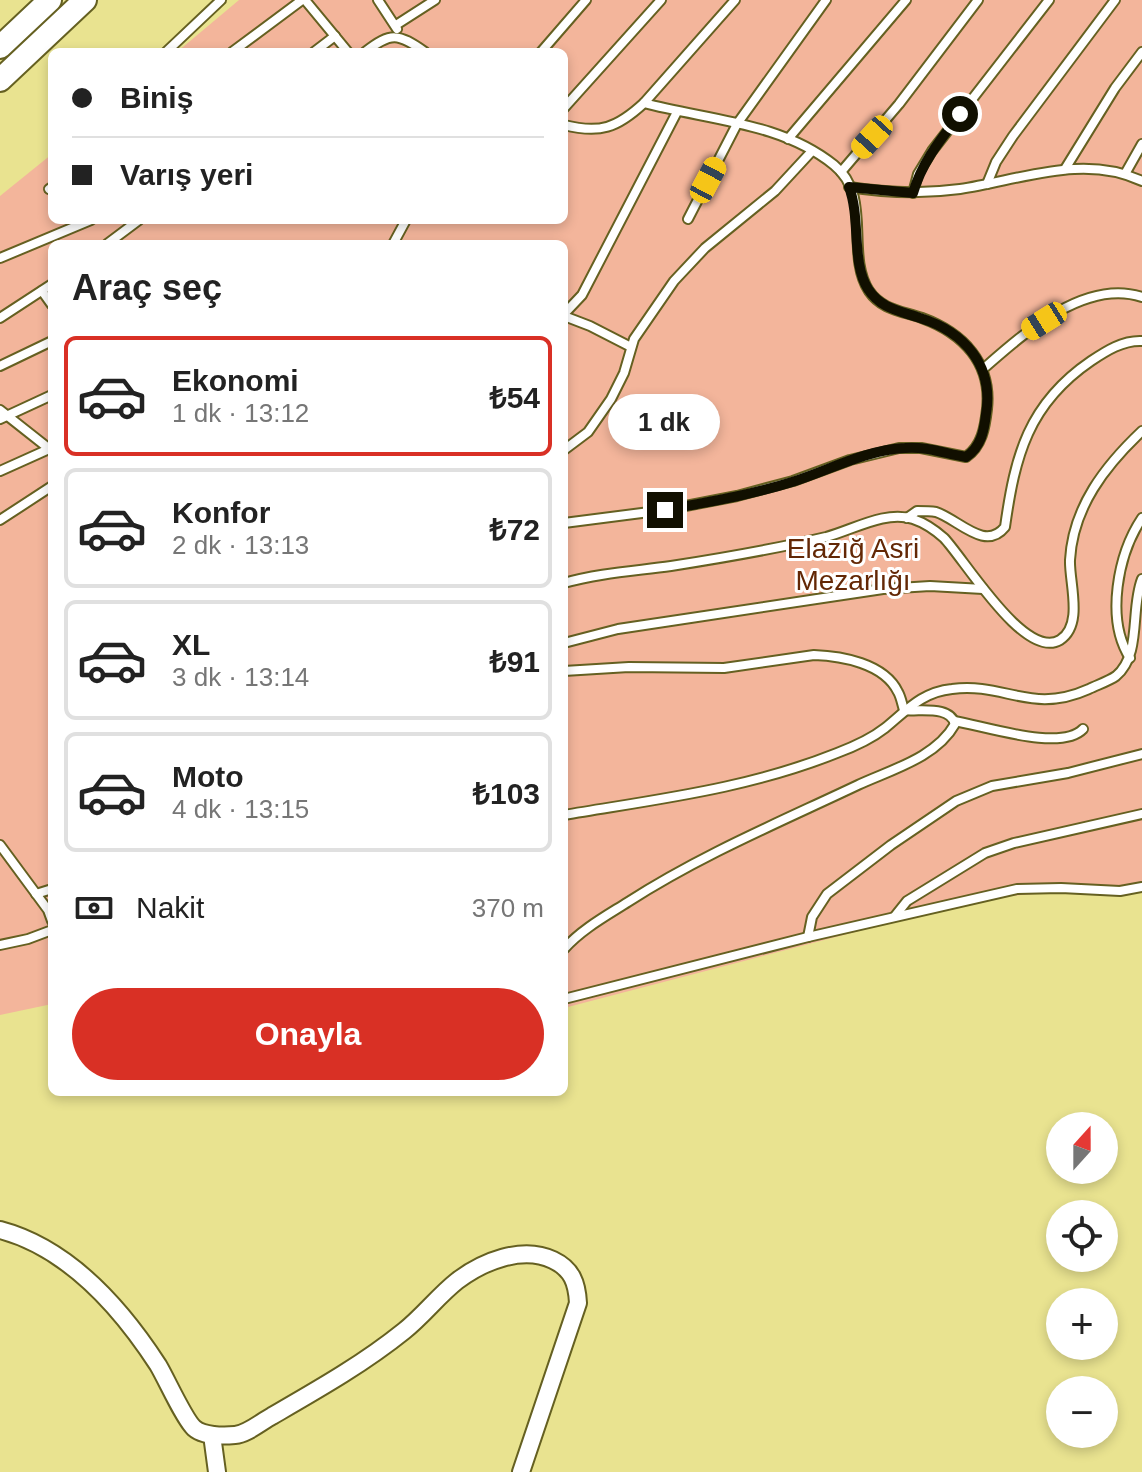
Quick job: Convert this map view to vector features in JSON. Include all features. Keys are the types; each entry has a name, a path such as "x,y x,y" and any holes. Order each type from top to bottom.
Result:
{"street":[{"path":"0,47 50,0"},
{"path":"0,80 85,0"},
{"path":"0,1230 47,1248 82,1275 117,1311 157,1364 194,1428 212,1435 238,1435 333,1381 405,1331 459,1280 496,1260 535,1253 565,1267 577,1283 578,1303 521,1472"},
{"path":"212,1435 217,1472"}],"lane":[{"path":"170,48 221,0"},
{"path":"238,48 304,0 345,48"},
{"path":"378,0 396,25 398,37"},
{"path":"396,25 435,0"},
{"path":"544,48 586,0"},
{"path":"568,104 661,0"},
{"path":"568,126 607,128 622,122 644,103 735,0"},
{"path":"688,219 737,124 826,0"},
{"path":"788,139 906,0"},
{"path":"841,172 899,104 978,0"},
{"path":"913,193 918,174 932,151 1049,0"},
{"path":"987,184 996,162 1013,136 1115,0"},
{"path":"319,48 335,36"},
{"path":"370,48 384,37 398,37 420,48"},
{"path":"1065,169 1107,100 1142,52"},
{"path":"568,522 665,510 737,496 793,481 850,460 899,448 921,448 966,457 980,442 986,415 988,388 983,369 969,347 948,331 890,309 874,296 860,269 857,213 841,172 812,151 788,139 644,103"},
{"path":"568,311 582,295 677,112"},
{"path":"1125,174 1142,144"},
{"path":"568,447 588,432 611,399 639,330 690,262 775,191 812,151"},
{"path":"849,187 913,193 987,184 1065,169 1098,168 1142,181"},
{"path":"0,258 81,224"},
{"path":"112,240 134,224"},
{"path":"0,318 48,287"},
{"path":"42,291 48,299"},
{"path":"983,369 1028,331 1080,301 1117,293 1142,297"},
{"path":"568,317 631,347"},
{"path":"907,518 917,511 937,512 981,536 991,537 1001,532 1005,527 1020,449 1039,410 1068,378 1097,357 1127,342 1142,341"},
{"path":"0,366 48,343"},
{"path":"2,415 48,397"},
{"path":"2,415 48,449"},
{"path":"568,582 595,574 719,558 827,536 881,519 907,518 929,526 945,539 983,589 1034,640 1055,642 1066,635 1072,623 1070,559 1080,514 1101,476 1142,431"},
{"path":"0,471 48,451"},
{"path":"0,520 48,489"},
{"path":"1130,658 1121,635 1118,583 1124,554 1142,518"},
{"path":"568,814 713,791 769,777 859,743 885,728 904,710 930,694 954,688 1038,700 1067,698 1117,676 1130,658 1136,643 1136,600 1142,579"},
{"path":"568,642 618,629 883,589 930,586 983,589"},
{"path":"568,671 629,667 724,668 814,655 828,656 856,662 879,672 898,691 904,710"},
{"path":"568,945 584,930 667,877 743,837 906,764 954,727 954,721 947,712 904,710"},
{"path":"954,721 1039,738 1067,739 1083,729"},
{"path":"808,937 812,917 827,894 956,801 992,786 1068,773 1142,754"},
{"path":"895,916 907,901 971,860 999,847 1142,814"},
{"path":"1,849 48,914"},
{"path":"568,998 808,937 1017,889 1120,891 1142,887"},
{"path":"36,894 48,890"},
{"path":"0,945 48,932"}],"green space":[{"name":"Elazığ Asri Mezarlığı","path":"239,0 1142,0 1142,885 985,898 568,1007 568,240 48,240 48,1005 0,1015 0,196 48,157 48,224 568,224 568,48 182,48"}],"route":[{"path":"665,510 765,489 850,460 899,448 921,448 966,457 978,447 988,401 988,388 981,364 969,347 948,331 890,309 868,288 860,269 857,213 849,187 913,193 918,174 960,114"}]}
